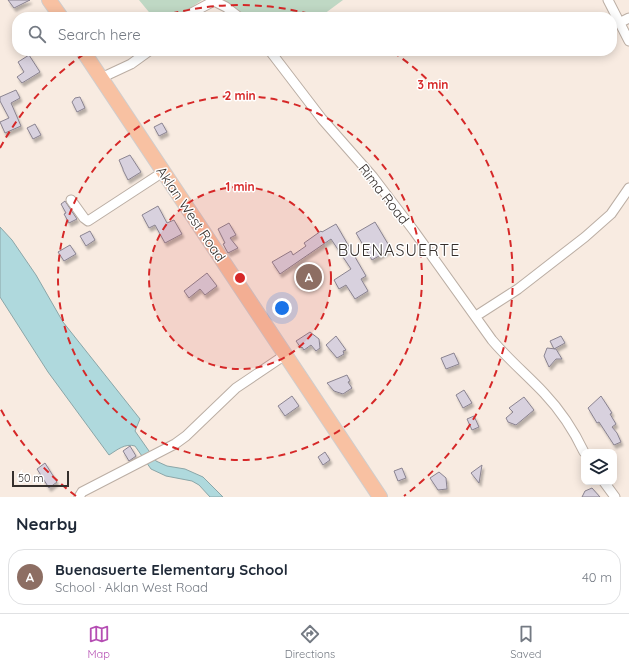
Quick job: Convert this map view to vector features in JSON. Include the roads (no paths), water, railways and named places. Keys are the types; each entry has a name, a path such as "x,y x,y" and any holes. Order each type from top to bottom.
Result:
{"main road":[{"path":"49,0 57,12"},
{"name":"Aklan West Road","path":"86,56 380,497"}],"street":[{"path":"608,0 614,12"},
{"path":"193,12 214,1 226,6 233,12"},
{"path":"619,23 629,18"},
{"path":"617,19 629,41"},
{"path":"101,78 131,64 142,56"},
{"name":"Rima Road","path":"274,56 322,119 373,177 504,354 544,393 560,412 578,438 583,449"},
{"path":"71,200 84,218 88,221 163,172"},
{"path":"476,316 518,289 585,237 611,214 629,188"},
{"path":"79,497 82,492 175,444 186,436 236,388 285,355"},
{"path":"606,485 615,497"}],"water":[{"path":"0,227 12,240 36,275 63,322 140,419 135,431 156,461 167,466 185,469 203,477 223,497 210,497 199,485 192,481 166,476 151,469 135,446 124,446 109,455 48,372 0,297"}],"place":[{"name":"Buenasuerte Elementary School","path":"309,277"}],"district":[{"name":"BUENASUERTE","path":"399,250"}]}
